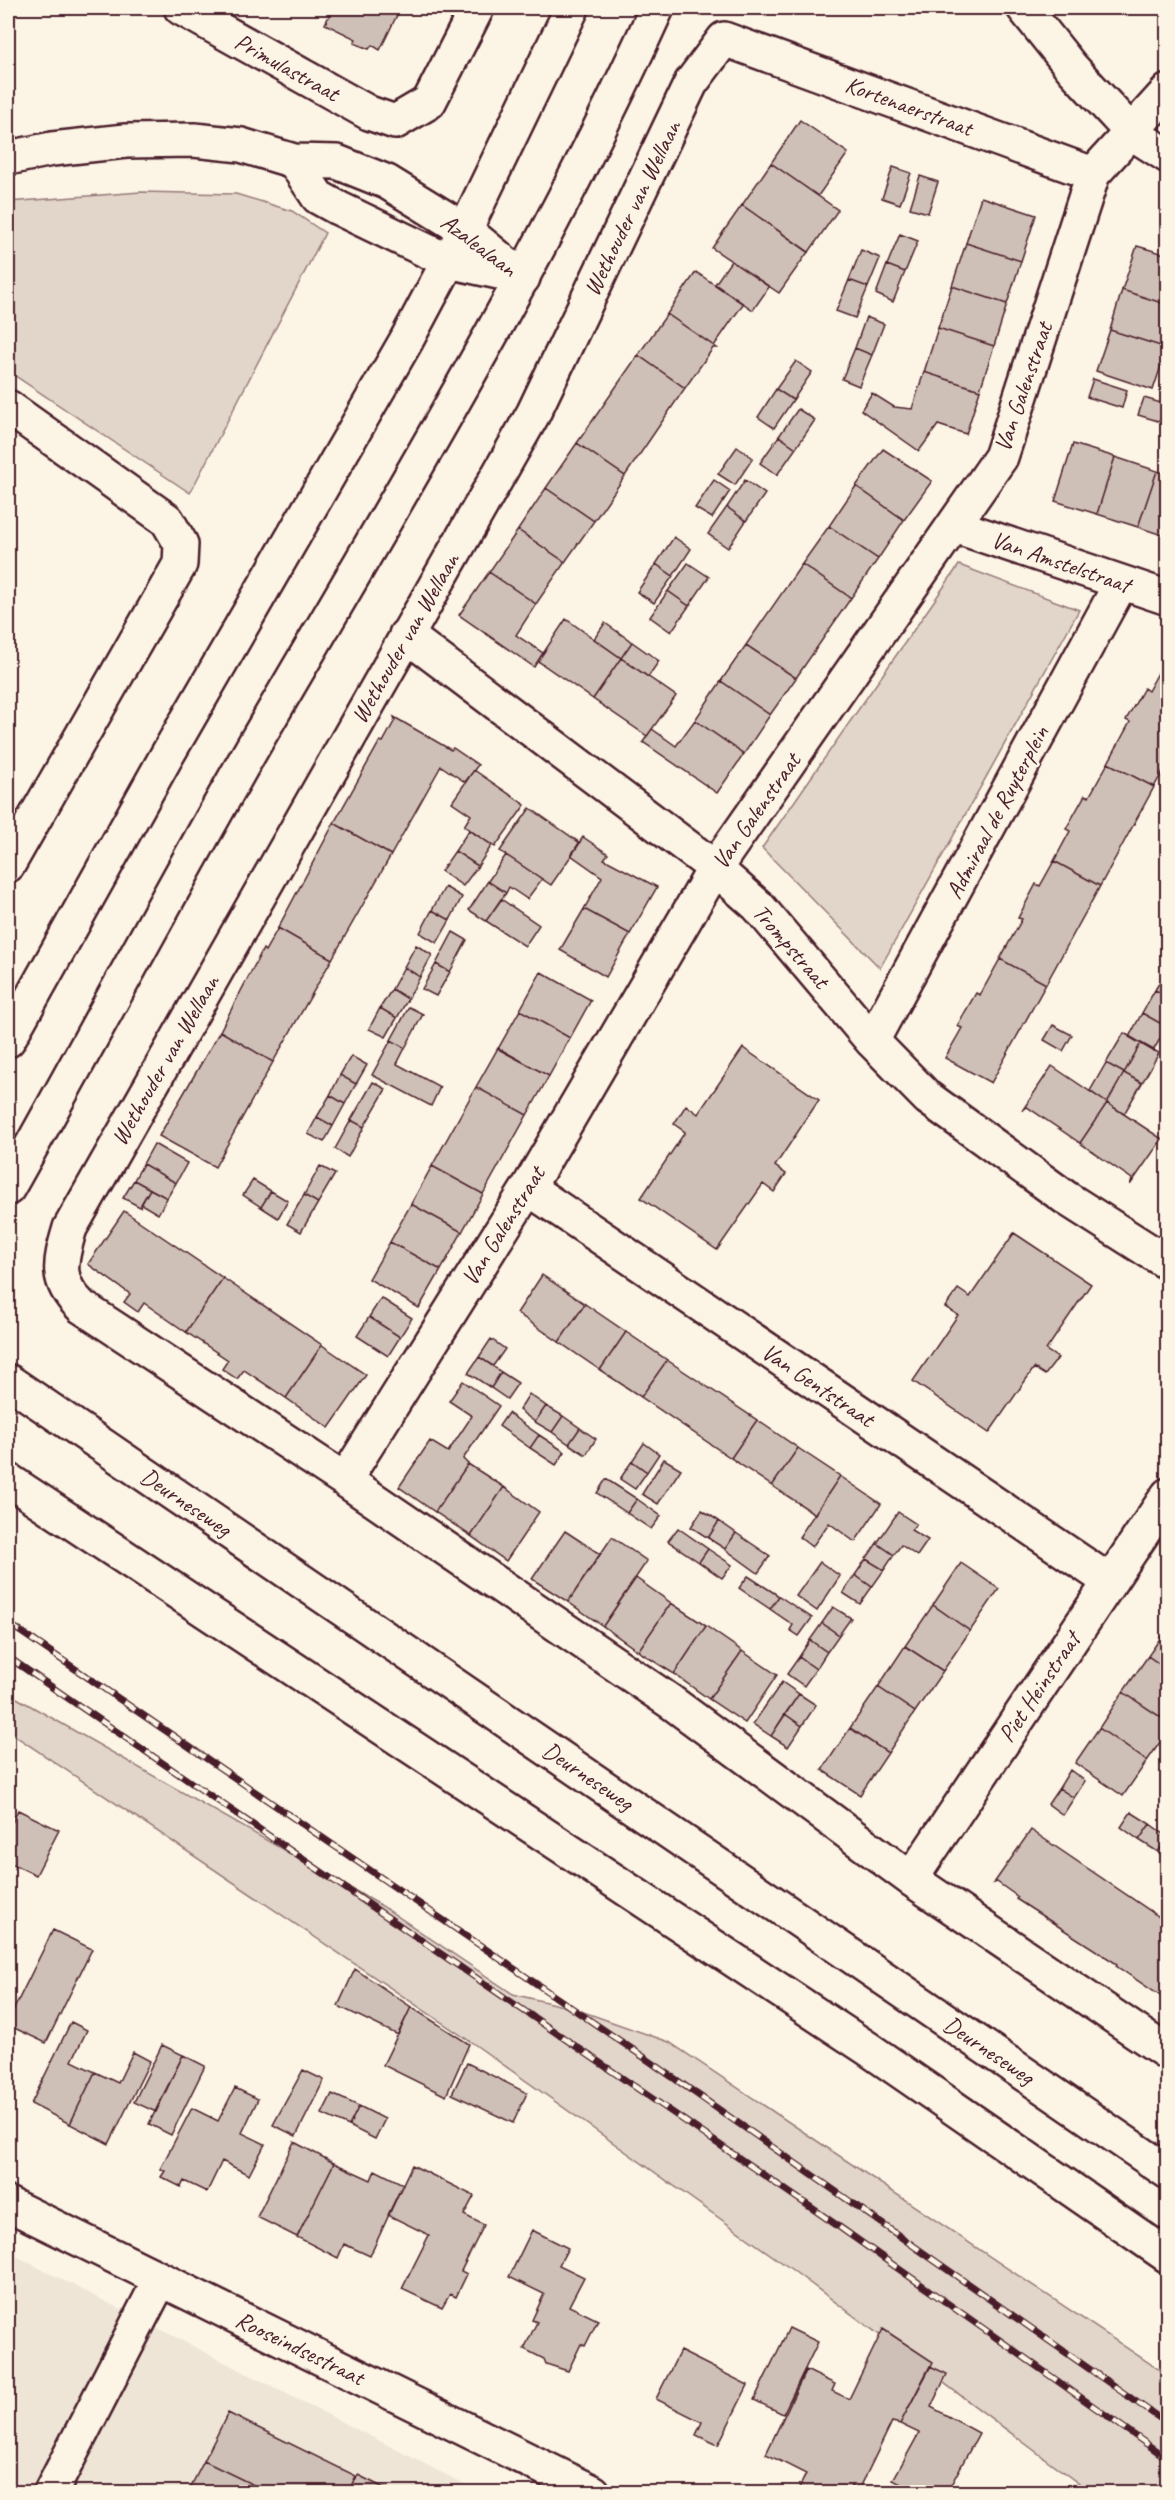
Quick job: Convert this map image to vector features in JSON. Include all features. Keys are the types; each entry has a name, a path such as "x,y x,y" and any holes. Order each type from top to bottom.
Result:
{"street":[{"name":"Primulastraat","path":"181,8 369,113 395,122 429,102 477,8"},
{"path":"8,1041 166,757 406,341 465,230 572,8"},
{"path":"8,1188 254,747 469,378 598,136 657,8"},
{"path":"1024,8 1072,68 1132,133 1167,156"},
{"name":"Kortenaerstraat","path":"724,39 1093,174"},
{"name":"Wethouder van Wellaan","path":"345,1480 82,1307 68,1294 62,1275 63,1252 70,1228 533,414 691,83 724,39"},
{"name":"Van Galenstraat","path":"345,1480 528,1188 715,868 1001,457 1093,174 1132,133 1167,91"},
{"name":"Azalealaan","path":"8,158 52,148 126,141 194,140 241,145 294,161 338,162 387,183 465,230 523,278"},
{"name":"Azalealaan","path":"294,161 318,197 448,261 523,278"},
{"path":"8,407 167,520 181,544 180,564 8,865"},
{"name":"Van Amstelstraat","path":"955,526 1167,598"},
{"name":"Admiraal de Ruyterplein","path":"872,1041 1121,583"},
{"name":"Trompstraat","path":"406,634 715,868 758,906 872,1041 928,1098 1066,1198 1167,1263"},
{"name":"Van Gentstraat","path":"528,1188 1109,1581"},
{"name":"Deurneseweg","path":"8,1381 1167,2172"},
{"path":"8,1480 847,2035 1167,2256"},
{"path":"345,1480 671,1702 911,1880 1167,2053"},
{"name":"Piet Heinstraat","path":"911,1880 1167,1495"},
{"name":"Rooseindsestraat","path":"8,2204 593,2493"},
{"path":"51,2493 160,2280"}],"shaded area":[{"path":"141,192 236,194 292,211 325,233 190,493 8,371 8,202"},
{"path":"959,565 1079,610 880,968 762,848"},
{"path":"8,1693 382,1906 513,1994 575,2009 669,2042 1167,2375 1167,2492 1090,2492 791,2269 474,2044 8,1731"},
{"path":"8,2252 480,2492 8,2492"}],"building":[{"path":"333,8 391,8 399,11 380,50 372,45 369,49 354,43 356,39 325,24"},
{"path":"800,120 848,153 818,196 771,163"},
{"path":"771,163 838,210 809,252 742,205"},
{"path":"893,167 911,173 900,204 882,198"},
{"path":"920,176 938,182 928,213 910,208"},
{"path":"981,197 1036,215 1021,261 966,243"},
{"path":"742,205 808,252 779,293 712,248"},
{"path":"900,234 918,241 905,272 887,265"},
{"path":"966,243 1021,261 1007,304 952,286"},
{"path":"1137,246 1168,255 1168,305 1122,290"},
{"path":"861,250 880,258 868,287 849,280"},
{"path":"731,261 769,287 753,310 715,284"},
{"path":"887,265 905,272 893,302 876,294"},
{"path":"696,272 743,304 714,346 667,314"},
{"path":"849,280 868,287 855,318 836,311"},
{"path":"952,286 1007,304 994,346 938,328"},
{"path":"1122,290 1168,305 1167,348 1110,330"},
{"path":"667,314 717,348 713,348 685,388 638,355"},
{"path":"866,317 884,324 872,355 855,348"},
{"path":"938,328 994,346 980,390 924,372"},
{"path":"1110,330 1167,348 1153,390 1096,371"},
{"path":"855,348 872,355 859,386 842,379"},
{"path":"638,355 685,388 625,476 577,443"},
{"path":"796,361 812,372 793,400 776,389"},
{"path":"924,372 980,390 966,434 938,425 919,451 861,410 872,393 894,407 912,409"},
{"path":"1093,379 1127,390 1122,408 1087,397"},
{"path":"776,389 793,400 774,428 758,417"},
{"path":"1144,398 1168,405 1168,424 1138,415"},
{"path":"798,409 815,420 796,448 779,436"},
{"path":"779,436 796,448 777,475 760,463"},
{"path":"577,443 625,476 594,521 546,488"},
{"path":"1073,444 1115,457 1097,514 1055,501"},
{"path":"737,447 753,458 735,485 718,474"},
{"path":"883,449 932,481 904,520 856,486"},
{"path":"1115,457 1157,471 1138,527 1097,514"},
{"path":"1157,471 1168,474 1168,537 1138,527"},
{"path":"714,480 730,491 712,518 695,508"},
{"path":"745,480 765,494 746,521 727,507"},
{"path":"856,486 904,520 878,559 829,526"},
{"path":"546,488 594,521 565,562 518,530"},
{"path":"727,507 746,521 728,548 708,534"},
{"path":"829,526 878,559 851,598 802,564"},
{"path":"518,530 565,562 536,604 489,572"},
{"path":"674,537 691,549 673,576 656,564"},
{"path":"688,563 709,577 689,606 668,591"},
{"path":"656,564 673,576 654,603 637,592"},
{"path":"802,564 851,598 796,678 746,645"},
{"path":"489,572 536,604 516,635 543,653 534,667 459,615"},
{"path":"668,591 689,606 671,632 650,617"},
{"path":"566,619 621,658 593,699 538,661"},
{"path":"605,623 632,642 621,658 594,639"},
{"path":"632,642 659,661 648,677 621,658"},
{"path":"746,645 796,678 770,715 721,681"},
{"path":"621,658 676,696 647,736 593,699"},
{"path":"1163,664 1168,666 1168,762 1154,787 1108,763 1130,722 1126,720 1144,688 1148,691"},
{"path":"721,681 770,715 744,754 695,720"},
{"path":"394,717 451,750 453,748 478,765 465,782 441,766 391,855 334,823 380,741 383,742 395,720"},
{"path":"695,720 744,754 717,793 643,742 652,729 676,746"},
{"path":"1108,763 1154,787 1100,886 1054,861 1070,831 1066,829 1085,795 1089,797"},
{"path":"474,770 525,805 495,847 464,826 471,815 452,802"},
{"path":"530,808 580,843 551,885 500,851"},
{"path":"334,823 391,855 332,959 278,928"},
{"path":"469,830 492,845 478,866 455,851"},
{"path":"583,837 608,854 604,859 657,887 630,934 584,909 602,877 571,855"},
{"path":"455,851 478,866 463,886 441,871"},
{"path":"506,855 542,879 527,899 509,887 506,893 488,881"},
{"path":"1054,861 1100,886 1046,984 1000,959 1022,919 1018,918 1036,884 1040,886"},
{"path":"488,881 506,893 486,921 469,910"},
{"path":"445,887 462,897 450,920 432,910"},
{"path":"501,899 539,925 525,946 486,921"},
{"path":"584,909 630,934 606,977 560,950"},
{"path":"432,910 450,920 437,943 420,933"},
{"path":"278,928 332,959 273,1062 220,1031 263,949 265,951"},
{"path":"453,932 467,940 450,972 436,964"},
{"path":"416,945 432,955 420,977 404,967"},
{"path":"1000,959 1046,984 991,1083 945,1058 962,1028 957,1026 976,993 980,995"},
{"path":"436,964 450,972 436,996 422,989"},
{"path":"404,967 420,977 408,999 392,989"},
{"path":"1168,968 1168,996 1155,990"},
{"path":"541,972 591,1000 570,1038 520,1010"},
{"path":"392,989 408,999 397,1018 380,1008"},
{"path":"1155,990 1168,996 1167,1027 1142,1013"},
{"path":"409,1007 423,1014 405,1048 391,1040"},
{"path":"380,1008 397,1018 386,1037 369,1029"},
{"path":"520,1010 570,1038 549,1076 498,1049"},
{"path":"1142,1013 1167,1027 1153,1051 1129,1037"},
{"path":"1053,1025 1072,1035 1063,1051 1044,1040"},
{"path":"220,1031 273,1062 215,1167 159,1136"},
{"path":"1124,1033 1141,1043 1124,1073 1106,1063"},
{"path":"391,1040 405,1048 397,1064 440,1087 431,1106 372,1075"},
{"path":"1141,1043 1159,1053 1142,1083 1124,1073"},
{"path":"498,1048 549,1076 527,1115 476,1087"},
{"path":"743,1048 819,1100 775,1166 786,1174 774,1192 763,1184 717,1250 641,1198 685,1132 674,1124 686,1105 698,1114"},
{"path":"351,1056 367,1065 356,1084 340,1075"},
{"path":"1106,1063 1124,1073 1107,1103 1090,1091"},
{"path":"1052,1066 1107,1103 1080,1143 1027,1107 1022,1111"},
{"path":"1124,1073 1142,1083 1124,1114 1107,1103"},
{"path":"340,1075 356,1084 345,1104 330,1095"},
{"path":"373,1082 386,1089 364,1127 351,1120"},
{"path":"476,1087 527,1115 483,1194 432,1166"},
{"path":"330,1095 345,1104 333,1126 317,1117"},
{"path":"1107,1103 1162,1139 1130,1185 1132,1179 1080,1143"},
{"path":"317,1117 333,1126 324,1142 308,1134"},
{"path":"351,1120 364,1127 348,1157 335,1149"},
{"path":"154,1144 187,1163 176,1183 143,1164"},
{"path":"143,1164 176,1183 167,1198 134,1180"},
{"path":"320,1166 335,1174 318,1203 304,1195"},
{"path":"432,1166 483,1194 462,1232 411,1204"},
{"path":"134,1180 150,1189 140,1207 123,1198"},
{"path":"253,1180 271,1191 261,1207 243,1195"},
{"path":"150,1189 167,1198 158,1214 141,1204"},
{"path":"271,1191 288,1201 278,1218 261,1207"},
{"path":"304,1195 318,1203 301,1232 287,1224"},
{"path":"411,1204 462,1232 441,1270 390,1242"},
{"path":"124,1211 223,1278 186,1332 144,1303 138,1312 124,1302 130,1294 88,1264"},
{"path":"1014,1233 1091,1284 1046,1350 1058,1358 1045,1375 1034,1368 989,1433 913,1381 958,1315 945,1307 958,1289 970,1297"},
{"path":"390,1242 441,1270 419,1308 369,1279"},
{"path":"542,1275 585,1304 559,1342 517,1313"},
{"path":"223,1278 322,1345 286,1398 244,1370 237,1379 222,1369 228,1360 186,1332"},
{"path":"381,1298 412,1318 400,1337 369,1317"},
{"path":"585,1304 626,1332 600,1370 559,1342"},
{"path":"369,1317 400,1337 388,1356 357,1336"},
{"path":"626,1332 667,1360 641,1397 600,1370"},
{"path":"491,1339 505,1349 493,1366 479,1357"},
{"path":"322,1345 366,1375 329,1428 286,1398"},
{"path":"479,1357 501,1372 491,1388 468,1373"},
{"path":"667,1360 757,1420 731,1458 641,1397"},
{"path":"501,1372 518,1383 507,1399 491,1388"},
{"path":"463,1381 499,1406 463,1459 468,1464 435,1512 399,1487 430,1441 448,1452 472,1416 449,1401"},
{"path":"529,1394 546,1406 535,1422 519,1410"},
{"path":"546,1406 563,1416 552,1432 535,1422"},
{"path":"508,1413 539,1435 530,1448 499,1426"},
{"path":"563,1416 580,1428 569,1444 552,1432"},
{"path":"757,1420 798,1448 772,1486 731,1458"},
{"path":"580,1428 596,1439 586,1455 569,1444"},
{"path":"539,1435 565,1452 556,1465 530,1448"},
{"path":"644,1443 659,1454 647,1472 632,1461"},
{"path":"798,1448 840,1476 815,1514 772,1486"},
{"path":"664,1459 681,1469 658,1504 642,1494"},
{"path":"632,1461 647,1472 635,1489 620,1479"},
{"path":"468,1464 504,1487 471,1536 435,1512"},
{"path":"840,1476 881,1504 855,1542 829,1523 812,1547 799,1537"},
{"path":"606,1479 637,1499 627,1513 597,1493"},
{"path":"504,1487 539,1512 506,1561 471,1536"},
{"path":"637,1499 661,1516 651,1529 627,1513"},
{"path":"702,1510 719,1521 708,1538 691,1527"},
{"path":"898,1512 916,1524 911,1530 928,1540 917,1556 901,1545 894,1555 877,1543"},
{"path":"719,1521 736,1533 725,1549 708,1538"},
{"path":"678,1528 708,1549 699,1562 668,1541"},
{"path":"565,1531 600,1554 568,1602 532,1579"},
{"path":"736,1533 770,1556 758,1573 725,1549"},
{"path":"612,1537 647,1561 603,1626 568,1602"},
{"path":"877,1543 894,1555 884,1570 866,1559"},
{"path":"708,1549 732,1565 722,1578 699,1562"},
{"path":"866,1559 884,1570 872,1587 855,1575"},
{"path":"820,1562 840,1576 817,1611 796,1596"},
{"path":"961,1563 999,1589 970,1631 933,1605"},
{"path":"855,1575 872,1587 860,1604 843,1593"},
{"path":"748,1576 779,1596 770,1609 739,1588"},
{"path":"636,1578 671,1603 638,1651 603,1626"},
{"path":"779,1596 812,1618 799,1636 790,1630 793,1625 770,1609"},
{"path":"671,1603 706,1626 674,1674 638,1651"},
{"path":"933,1605 970,1631 943,1671 905,1646"},
{"path":"833,1607 851,1618 839,1635 822,1623"},
{"path":"822,1623 839,1635 827,1652 810,1640"},
{"path":"706,1626 742,1651 709,1699 674,1674"},
{"path":"1168,1627 1168,1670 1148,1656"},
{"path":"810,1640 827,1652 816,1669 799,1657"},
{"path":"905,1646 943,1671 915,1712 878,1687"},
{"path":"742,1651 777,1675 745,1723 709,1699"},
{"path":"1148,1656 1168,1670 1168,1722 1123,1692"},
{"path":"799,1657 816,1669 804,1686 787,1674"},
{"path":"782,1682 799,1694 771,1736 753,1724"},
{"path":"878,1687 915,1712 888,1753 850,1728"},
{"path":"1123,1692 1168,1722 1168,1731 1147,1761 1099,1728"},
{"path":"799,1694 816,1705 802,1726 785,1714"},
{"path":"785,1714 802,1726 788,1747 771,1736"},
{"path":"850,1728 888,1753 860,1795 822,1770"},
{"path":"1099,1728 1147,1761 1123,1796 1075,1763"},
{"path":"1070,1770 1085,1781 1074,1798 1059,1788"},
{"path":"1059,1788 1074,1798 1063,1815 1048,1804"},
{"path":"18,1810 59,1830 36,1875 8,1862 8,1831"},
{"path":"1131,1812 1150,1824 1139,1840 1121,1827"},
{"path":"1150,1824 1168,1837 1158,1852 1139,1840"},
{"path":"1031,1830 1168,1923 1168,2001 1116,1966 1117,1964 1016,1899 1018,1897 997,1882 994,1883"},
{"path":"1168,1839 1168,1859 1158,1852"},
{"path":"53,1930 92,1949 46,2043 8,2025 8,2021"},
{"path":"355,1969 411,2007 398,2035 338,2006"},
{"path":"411,2007 469,2044 446,2096 383,2065"},
{"path":"71,2022 87,2030 72,2061 95,2072 70,2124 31,2104"},
{"path":"162,2045 183,2055 156,2112 134,2102"},
{"path":"133,2052 150,2061 109,2144 70,2124 95,2072 118,2083"},
{"path":"183,2055 205,2066 171,2135 149,2124"},
{"path":"467,2063 527,2093 513,2123 452,2094"},
{"path":"303,2070 324,2080 296,2136 273,2125"},
{"path":"235,2088 258,2099 242,2133 265,2144 249,2175 222,2161 207,2192 184,2181 181,2187 161,2177 165,2171 160,2169 192,2108 218,2121"},
{"path":"332,2094 359,2106 349,2126 322,2114"},
{"path":"359,2106 385,2119 375,2139 349,2126"},
{"path":"294,2142 334,2163 297,2237 257,2217"},
{"path":"334,2163 371,2180 375,2170 403,2184 370,2256 344,2244 338,2258 297,2237"},
{"path":"412,2165 474,2196 464,2215 484,2225 461,2271 467,2274 456,2297 450,2294 442,2308 402,2289 429,2235 388,2215"},
{"path":"532,2230 568,2248 559,2265 584,2277 569,2306 598,2320 585,2346 581,2344 568,2371 546,2364 544,2359 524,2349 537,2322 532,2320 544,2294 509,2277"},
{"path":"789,2328 818,2342 783,2414 754,2400"},
{"path":"883,2329 933,2362 900,2424 892,2422 859,2490 851,2486 848,2492 797,2492 806,2474 766,2454 806,2370 835,2384 832,2391 849,2399"},
{"path":"680,2351 748,2385 718,2445 696,2435 702,2422 656,2399"},
{"path":"930,2366 947,2374 931,2407 979,2433 947,2492 916,2492 893,2480 919,2433 900,2424"},
{"path":"228,2413 356,2476 348,2492 268,2492 204,2461"},
{"path":"204,2461 268,2492 188,2492"},
{"path":"358,2475 392,2492 349,2492"}],"railway":[{"path":"8,1623 648,2060 1168,2424"},
{"path":"8,1657 838,2226 1168,2459"}]}
